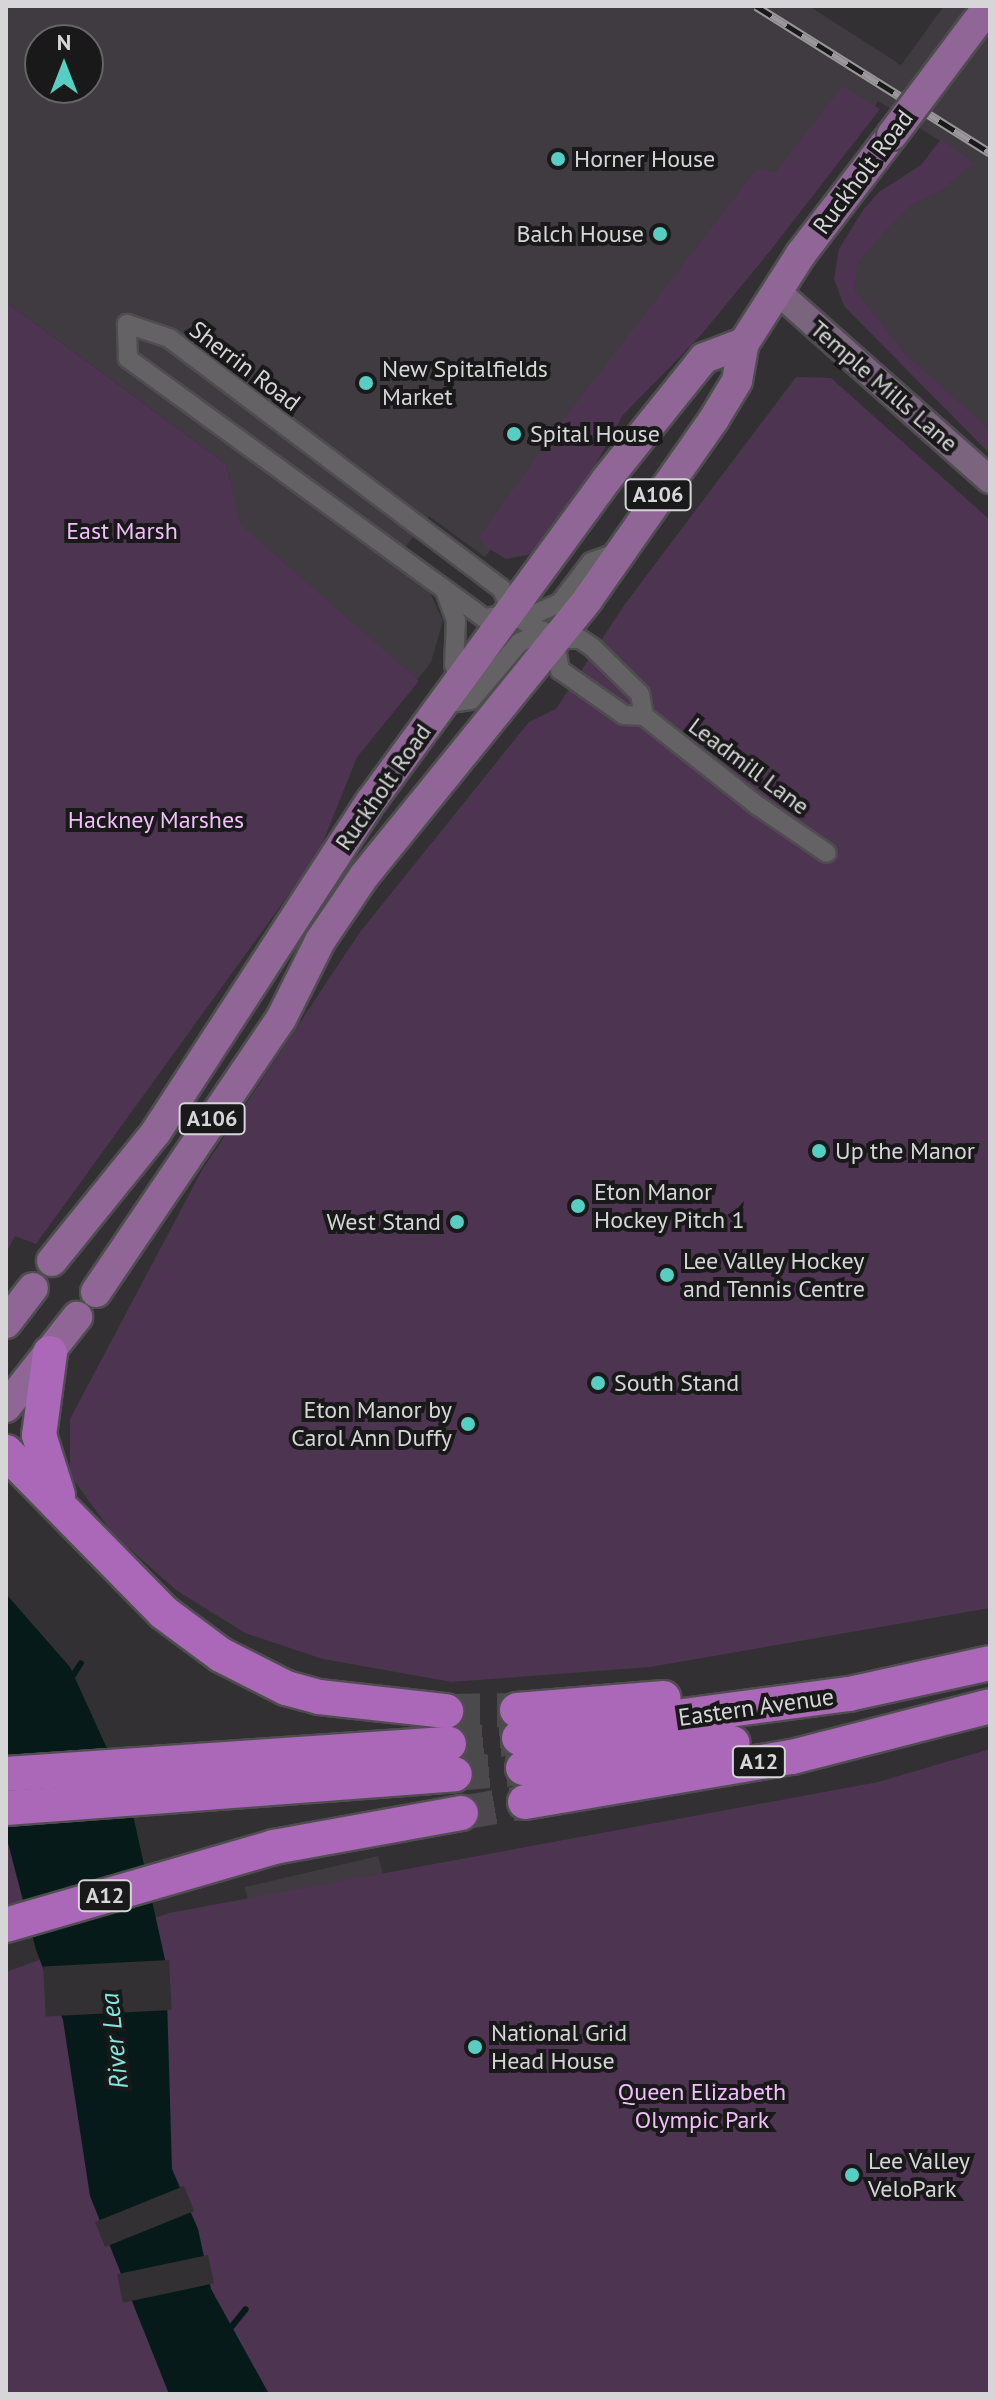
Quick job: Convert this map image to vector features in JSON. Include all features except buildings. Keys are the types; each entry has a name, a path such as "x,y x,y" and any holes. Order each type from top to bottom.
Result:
{"highway":[{"path":"50,1353 39,1435 49,1477 63,1506"},
{"path":"6,1452 63,1506 175,1623 253,1673 286,1688 354,1704 450,1743"},
{"name":"Eastern Avenue","path":"990,1663 891,1682 834,1677 707,1694 520,1739 726,1744 990,1705"},
{"name":"A12","path":"525,1802 792,1757 990,1705"},
{"path":"6,1774 450,1743"},
{"path":"6,1808 210,1791 450,1743"},
{"name":"A12","path":"6,1925 204,1865 338,1833 461,1813"}],"main road":[{"name":"Ruckholt Road","path":"96,1292 281,1019 320,941 364,876 548,635 588,599 616,553 729,394 744,343 845,192 989,6"},
{"name":"Ruckholt Road","path":"52,1261 156,1132 348,834 451,692 518,616 663,405 704,358 744,343"},
{"path":"6,1323 33,1288"},
{"path":"6,1407 77,1317"}],"street":[{"name":"Temple Mills Lane","path":"778,292 990,480"},
{"name":"Sherrin Road","path":"127,324 169,338 502,589 518,616 484,618 128,358 127,324"},
{"path":"518,616 560,603 591,562 616,553"},
{"path":"441,587 454,609 451,692 471,700 519,643 548,635"},
{"name":"Leadmill Lane","path":"518,616 548,635 580,639 592,647 640,694 644,716"},
{"name":"Leadmill Lane","path":"548,635 560,670 624,715 644,716 758,806 827,853"}],"shaded area":[{"name":"New Spitalfields Market","path":"6,6 809,6 901,65 944,6 965,6 990,28 990,440 945,401 858,303 849,281 863,247 962,155 878,101 875,106 842,87 485,557 429,516 394,562 428,588 443,621 431,662 357,757 318,854 226,464 6,302"},
{"path":"378,1856 393,1912 253,1921 245,1887"}],"green space":[{"path":"842,86 880,109 701,335 623,415 591,473 532,554 506,559 485,546 479,537 560,424 757,169 776,172"},
{"path":"941,139 974,163 942,190 911,205 885,231 858,263 854,289 906,355 990,430 990,454 844,306 834,279 839,249 863,210 879,192 921,165"},
{"name":"East Marsh","path":"6,302 226,464 241,525 419,681 357,757 318,854 36,1244 15,1236 6,1253"},
{"path":"796,377 831,378 990,520 990,1608 650,1667 452,1682 323,1659 245,1633 176,1590 113,1534 70,1475 70,1419 202,1170 360,932 529,722 556,709 625,604"},
{"name":"Queen Elizabeth Olympic Park","path":"990,1749 990,2394 6,2394 6,1972 169,1913 878,1782"},
{"path":"6,1835 23,1901 6,1906"}],"water":[{"name":"River Lea","path":"6,1594 70,1667 129,1797 166,1964 172,2169 198,2229 211,2289 269,2394 169,2394 90,2196 63,2020 36,1950 6,1835"}],"pier":[{"path":"169,1960 172,2010 46,2017 43,1967"},
{"path":"184,2186 194,2211 105,2247 95,2222"},
{"path":"208,2255 214,2283 123,2303 117,2274"}],"waterway":[{"path":"70,1680 81,1663"},
{"path":"228,2331 246,2309"}],"tunnel":[{"path":"446,1711 517,1710"},
{"path":"449,1744 519,1738"},
{"path":"455,1774 523,1768"},
{"path":"461,1813 525,1802"}],"railway":[{"path":"756,6 990,153"}],"place":[{"name":"Horner House","path":"558,159"},
{"name":"Balch House","path":"660,234"},
{"name":"New Spitalfields Market","path":"366,383"},
{"name":"Spital House","path":"514,434"},
{"name":"Up the Manor","path":"819,1151"},
{"name":"Eton Manor Hockey Pitch 1","path":"578,1206"},
{"name":"West Stand","path":"457,1222"},
{"name":"Lee Valley Hockey and Tennis Centre","path":"667,1275"},
{"name":"South Stand","path":"598,1383"},
{"name":"Eton Manor by Carol Ann Duffy","path":"468,1424"},
{"name":"National Grid Head House","path":"475,2047"},
{"name":"Lee Valley VeloPark","path":"852,2175"}],"park label":[{"name":"Hackney Marshes","path":"156,820"}]}
